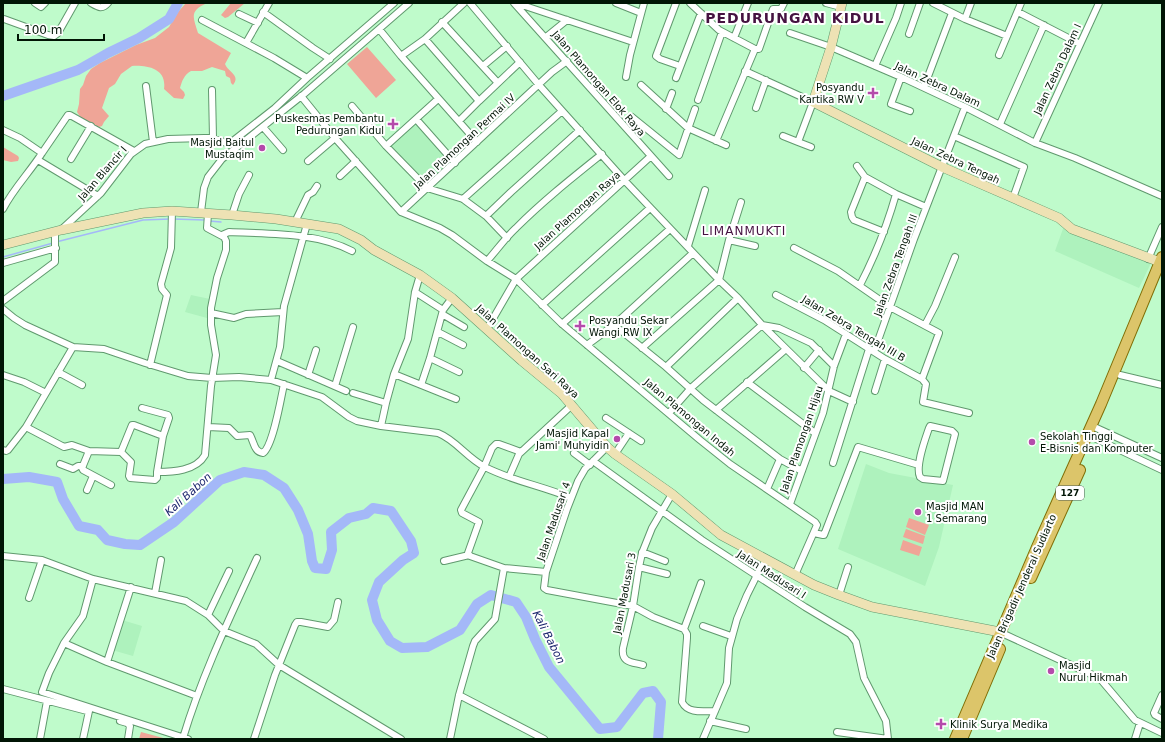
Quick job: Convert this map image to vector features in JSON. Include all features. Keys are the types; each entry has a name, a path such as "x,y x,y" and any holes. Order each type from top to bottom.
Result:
{"main road":[{"name":"Jalan Brigadir Jenderal Sudiarto","path":"954,739 1003,634 1092,432 1161,260"},
{"name":"Jalan Brigadir Jenderal Sudiarto","path":"1092,432 1120,375 1162,275"},
{"name":"Jalan Brigadir Jenderal Sudiarto","path":"962,739 1003,634"}],"street":[{"path":"35,3 41,7 45,3"},
{"path":"4,19 54,36 58,33 76,3"},
{"path":"91,3 100,8 104,7 108,3"},
{"path":"246,43 269,3"},
{"path":"158,472 172,472 187,469 198,464 205,455 212,378 216,355 211,325 211,313 213,294 226,246 224,237 206,227 204,188 208,177 222,159 233,149 321,80 409,3"},
{"path":"401,56 425,39 464,3"},
{"path":"470,3 539,85 625,181 738,298 762,325 829,391 853,402"},
{"path":"515,3 633,42"},
{"name":"Jalan Plamongan Elok Raya","path":"515,3 668,176"},
{"path":"616,3 641,13"},
{"path":"626,77 633,42 644,3"},
{"path":"676,3 656,56 660,59 680,66"},
{"path":"690,3 722,32 755,49"},
{"path":"734,38 748,3"},
{"path":"716,141 755,49 759,49 773,9 782,8 784,3"},
{"path":"798,142 832,47 841,5 826,3"},
{"path":"875,66 901,3"},
{"path":"909,34 920,3"},
{"path":"933,3 965,19 1006,36"},
{"path":"965,19 971,3"},
{"path":"998,55 1021,3"},
{"name":"Jalan Zebra Dalam I","path":"1035,143 1098,3"},
{"path":"233,149 229,144 276,108 307,78 315,73 392,4"},
{"path":"263,12 330,59"},
{"path":"1018,12 1080,44"},
{"path":"676,78 701,13"},
{"path":"924,87 952,13"},
{"path":"239,14 258,23"},
{"path":"202,20 307,78"},
{"path":"546,37 567,20"},
{"path":"442,22 498,83"},
{"path":"1000,124 1044,25"},
{"path":"379,29 438,99 477,142"},
{"path":"698,100 722,32"},
{"name":"Jalan Zebra Dalam","path":"790,33 832,47 924,87 965,106 1035,143 1082,161 1162,196"},
{"path":"425,39 478,101"},
{"path":"483,66 507,46"},
{"name":"Jalan Plamongan Permai IV","path":"401,212 552,72 567,61"},
{"path":"459,121 520,62"},
{"name":"Jalan Zebra Tengah","path":"745,71 813,102 942,167 1058,218 1072,229 1148,259 1161,260"},
{"path":"315,73 321,80"},
{"path":"901,77 891,104 910,111"},
{"path":"756,108 766,80"},
{"path":"146,86 153,142"},
{"path":"641,86 688,128 726,145"},
{"path":"212,90 213,138"},
{"path":"666,109 672,93"},
{"path":"301,96 335,138 401,212"},
{"path":"386,146 438,99"},
{"path":"352,106 386,146 427,188 463,199 486,216 507,238"},
{"name":"Jalan Zebra Tengah III","path":"872,351 890,307 926,207 965,106"},
{"path":"632,118 679,156 696,109"},
{"path":"463,199 562,111"},
{"path":"3,209 68,115 91,126 134,151"},
{"path":"416,120 455,163"},
{"path":"71,159 91,126"},
{"path":"263,127 283,150"},
{"path":"3,130 20,138 42,153"},
{"path":"486,216 580,130"},
{"path":"783,136 811,147"},
{"path":"954,136 1024,167 1013,198"},
{"name":"Jalan Blancir I","path":"57,232 98,196 126,159 134,151 145,144 176,139 213,138 229,144"},
{"path":"308,161 335,138"},
{"path":"487,261 514,230 543,202 602,154"},
{"name":"Jalan Plamongan Raya","path":"487,329 516,279 651,156"},
{"path":"38,160 98,196"},
{"path":"340,176 356,162"},
{"path":"857,166 865,177 851,212 852,217 854,220 884,232"},
{"path":"232,215 239,194 249,175"},
{"name":"Jalan Zebra Tengah III","path":"865,177 896,194 926,207"},
{"path":"295,222 308,195 313,192 317,186"},
{"path":"688,246 705,190"},
{"path":"860,285 876,254 896,194"},
{"path":"642,348 719,280 729,240 741,202"},
{"path":"542,305 650,208"},
{"name":"Jalan Plamongan Indah","path":"401,212 440,228 487,261 516,279 562,324 730,464 815,522 817,525 814,533"},
{"path":"150,365 167,295 162,289 161,284 170,248 172,213"},
{"name":"Jalan Plamongan Sari Raya","path":"3,245 134,214 172,213 232,215 295,222 344,230 374,250 420,275 446,306 487,329 522,361 562,394 607,447 615,454 672,494 761,568 795,575 839,595 882,609 1003,634"},
{"path":"271,380 280,347 284,306 307,224"},
{"path":"1148,259 1162,227"},
{"path":"562,324 670,229"},
{"path":"3,302 56,262 57,232"},
{"path":"222,236 229,232 304,237 342,246 352,251"},
{"path":"729,240 755,246"},
{"path":"3,264 56,248"},
{"path":"794,248 860,285 890,307 938,332 939,335 922,379 926,384 923,400 924,402 970,413"},
{"path":"587,345 614,325 693,253"},
{"path":"925,325 935,306 955,257"},
{"path":"381,426 394,374 408,339 415,292 420,275"},
{"path":"415,292 446,306 464,327"},
{"name":"Jalan Zebra Tengah III B","path":"776,295 824,320 885,359 922,379"},
{"path":"666,367 738,298"},
{"path":"421,384 446,306"},
{"path":"3,309 25,325 73,347 104,349 188,376 212,378 239,377 271,380 322,397 349,417 357,421 381,426 438,433 445,436 484,467 571,498"},
{"path":"211,313 234,318 246,314 283,312"},
{"path":"614,325 716,410 780,459 802,471"},
{"path":"762,325 780,328 811,342 834,366"},
{"path":"669,413 691,388 762,325"},
{"path":"335,386 353,327"},
{"path":"438,332 463,345"},
{"name":"Jalan Plamongan Hijau","path":"790,504 823,413 834,366 846,334"},
{"path":"3,450 8,450 26,427 73,347"},
{"path":"716,410 786,349"},
{"path":"308,375 316,350"},
{"path":"804,368 819,350"},
{"path":"833,464 853,402 872,351"},
{"path":"430,358 459,372"},
{"path":"875,391 885,359"},
{"path":"277,361 349,392 386,403"},
{"path":"58,372 82,385"},
{"path":"394,374 456,399"},
{"path":"3,375 24,382 46,393"},
{"path":"1120,375 1162,385"},
{"path":"747,382 815,433"},
{"path":"208,426 230,428 237,436 250,435 257,450 263,454 267,450 284,384"},
{"path":"509,477 518,455 572,405"},
{"path":"26,427 64,447 72,445 89,451 121,452 131,462 130,478 155,480 157,478 163,436 169,418 168,415 142,408"},
{"path":"606,418 641,441"},
{"path":"121,452 132,425 163,436"},
{"path":"929,426 954,432 955,435 943,480 921,478 918,475 919,465 929,426"},
{"path":"1092,432 1120,438 1159,457 1152,465"},
{"path":"1092,432 1115,448 1162,470"},
{"path":"615,454 629,433"},
{"path":"1115,448 1120,438"},
{"path":"469,555 468,553 478,522 462,513 461,510 484,467 492,448 496,444 521,452"},
{"name":"Jalan Madusari 4","path":"607,447 581,474 571,498 546,572 544,588 547,590 633,606"},
{"path":"795,575 814,533 823,536 824,534 858,447 919,465"},
{"path":"89,451 82,470 111,485"},
{"path":"1143,461 1148,452"},
{"name":"Jalan Madusari I","path":"574,453 592,463 702,540 761,568 805,608 850,634 853,637 857,647 864,678 886,721 888,739"},
{"path":"767,489 780,459"},
{"path":"60,464 72,469 83,466"},
{"path":"87,490 93,476"},
{"name":"Jalan Madusari 3","path":"643,665 626,661 623,657 623,648 633,606 642,552 661,510 672,494"},
{"path":"642,552 665,561"},
{"path":"444,561 469,555 504,568 546,572"},
{"path":"3,556 42,560 93,578 186,602 208,615 224,631 256,644 279,665 401,739"},
{"path":"93,578 83,616 64,643 49,673 42,691 43,693 186,738 190,713 224,631 257,558"},
{"path":"28,598 42,560"},
{"path":"155,593 161,560"},
{"path":"839,595 848,566"},
{"path":"639,567 667,574"},
{"path":"450,739 459,694 476,641 495,619 504,568"},
{"path":"703,739 727,683 728,655 731,636 747,595 761,568"},
{"path":"208,615 229,571"},
{"path":"684,629 701,583"},
{"path":"108,662 131,587"},
{"path":"254,739 279,665 295,625 298,622 301,622 328,627 334,620 338,602"},
{"path":"633,606 653,617 684,629 687,634 687,638 682,702 685,707 693,711 715,711"},
{"path":"703,626 731,636"},
{"path":"1003,634 1093,674 1102,680 1132,717 1140,723 1162,733"},
{"path":"64,643 108,662 197,696"},
{"path":"3,689 89,711 127,723 131,730 128,739"},
{"path":"459,694 544,739"},
{"path":"1162,695 1154,711 1154,714 1162,719"},
{"path":"40,739 47,701"},
{"path":"83,739 89,711"},
{"path":"710,721 746,729"},
{"path":"1135,739 1140,723"},
{"path":"837,732 888,739"}],"shaded area":[{"path":"186,3 207,3 195,12 194,19 196,27 198,33 231,53 225,64 235,76 236,79 233,85 230,78 226,76 225,71 212,67 202,71 191,71 185,76 180,88 185,95 183,99 174,98 164,89 163,77 159,73 144,66 132,66 121,74 115,84 109,88 102,108 109,116 102,126 99,127 81,118 77,112 80,89 91,69 136,45 155,38 169,27 178,12"},
{"path":"231,3 245,3 225,18 221,15"},
{"path":"367,47 396,80 376,98 347,64"},
{"path":"416,123 453,162 427,186 389,146"},
{"path":"3,147 18,156 18,161 11,162 3,160"},
{"path":"1064,226 1151,263 1139,288 1055,251"},
{"path":"191,295 210,299 207,318 185,312"},
{"path":"866,464 889,473 953,485 939,547 925,586 838,549"},
{"path":"909,518 929,525 925,535 906,527"},
{"path":"906,529 925,536 923,544 903,537"},
{"path":"903,540 922,547 919,556 900,550"},
{"path":"122,620 142,626 133,656 112,650"},
{"path":"141,732 167,739 139,739"}],"waterway":[{"path":"3,96 78,70 139,38 169,19 178,3"},
{"path":"56,242 143,220 170,219"},
{"path":"173,219 205,220"},
{"path":"209,221 221,222"},
{"path":"3,257 53,243"},
{"name":"Kali Babon","path":"3,479 29,477 57,482 63,499 79,526 98,530 107,540 125,544 140,545 174,522 220,480 244,472 264,475 284,488 298,510 308,534 312,561 315,568 326,569 332,550 331,532 349,518 366,514 373,508 391,511 411,541 414,553 403,560 379,582 372,600 377,620 390,641 402,648 427,647 460,630 477,604 491,595 516,602 526,617 549,667 600,729 617,727 643,693 653,691 661,702 658,739"}],"place":[{"name":"Posyandu Kartika RW V","path":"873,93"},
{"name":"Puskesmas Pembantu Pedurungan Kidul","path":"393,124"},
{"name":"Masjid Baitul Mustaqim","path":"262,148"},
{"name":"Posyandu Sekar Wangi RW IX","path":"580,326"},
{"name":"Masjid Kapal Jami' Muhyidin","path":"617,439"},
{"name":"Sekolah Tinggi E-Bisnis dan Komputer","path":"1032,442"},
{"name":"Masjid MAN 1 Semarang","path":"918,512"},
{"name":"Masjid Nurul Hikmah","path":"1051,671"},
{"name":"Klinik Surya Medika","path":"941,724"}],"district":[{"name":"PEDURUNGAN KIDUL","path":"795,18"},
{"name":"LIMANMUKTI","path":"744,231"}]}
